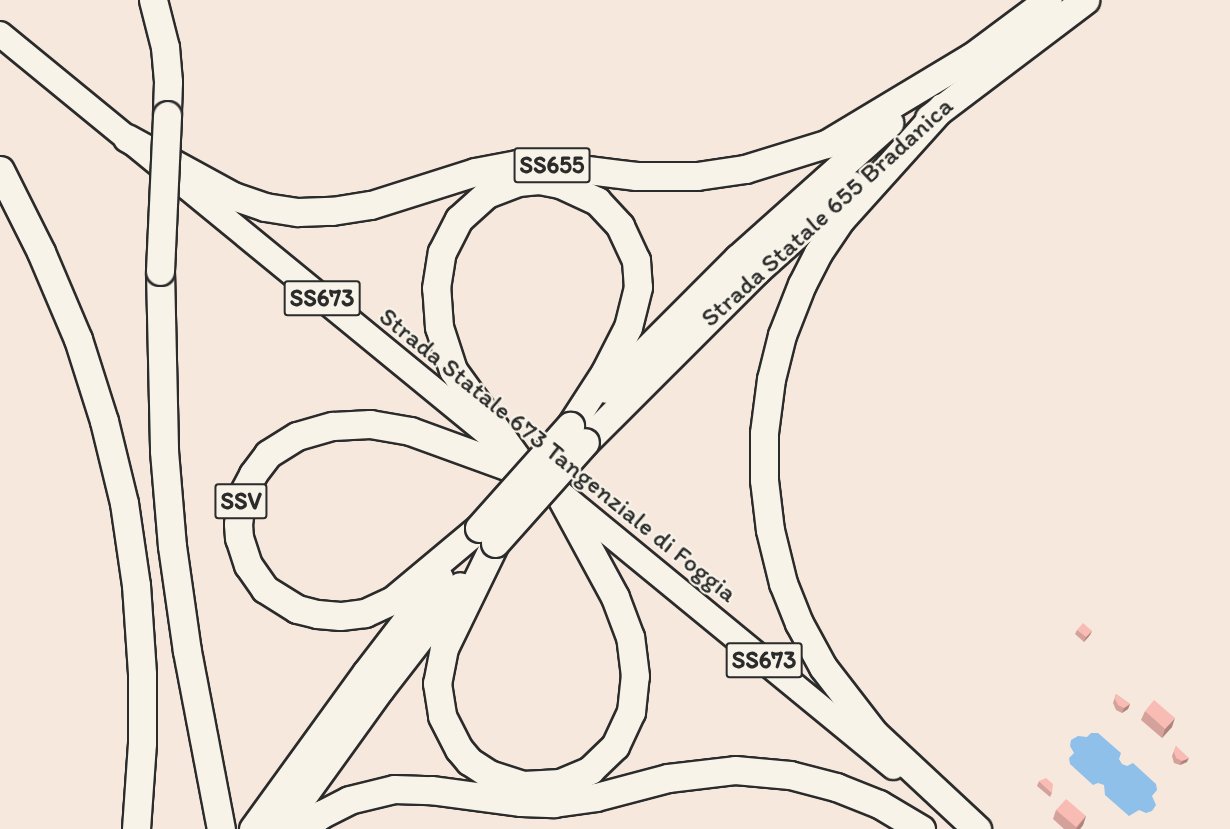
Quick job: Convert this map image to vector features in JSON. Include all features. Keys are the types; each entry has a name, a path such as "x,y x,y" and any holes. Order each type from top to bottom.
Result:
{"highway":[{"path":"153,0 166,56 167,115 160,271 164,451 172,546 187,651 221,829"},
{"name":"Strada Statale 655 Bradanica","path":"578,434 738,258 914,101 1048,0"},
{"name":"Strada Statale 655 Bradanica","path":"578,434 756,271 942,107 1085,0"},
{"name":"SS655","path":"127,138 233,196 258,206 298,212 340,210 379,204 475,172 517,164 538,164 636,176 707,175 784,159 833,141 971,57"},
{"path":"942,107 841,219 818,253 802,284 785,326 773,368 766,415 764,480 770,530 783,583 799,623 823,667 874,733 977,829"},
{"path":"0,170 45,260 78,339 104,421 124,503 135,575 142,674 142,743 136,829"},
{"name":"SS655","path":"516,457 453,370 439,327 436,305 439,261 454,226 465,212 484,196 514,183 530,180 554,183 573,188 597,201 620,226 636,260 637,296 628,327 578,434"},
{"name":"SSV","path":"370,424 400,428 550,485 615,597 630,637 635,676 631,712 615,746 590,770 560,783 523,785 489,774 459,749 442,716 438,683 444,648 487,536 393,600 365,613 333,616 297,609 265,588 248,565 238,524 242,495 253,474 268,454 297,436 333,426 370,424"},
{"name":"SSV","path":"253,829 366,673 578,434"},
{"name":"SSV","path":"279,829 487,536"},
{"path":"301,829 342,803 394,789 425,789 521,802 554,803 596,797 684,775 735,770 790,775 836,787 879,804 921,829"}],"main road":[{"name":"Strada Statale 673 Tangenziale di Foggia","path":"0,34 969,829"}],"water":[{"path":"1091,733 1098,733 1121,753 1119,759 1122,764 1127,766 1133,763 1156,784 1157,790 1152,796 1156,805 1152,811 1146,813 1139,810 1129,816 1105,795 1104,785 1098,783 1093,785 1070,764 1069,758 1074,753 1070,746 1071,740 1078,736 1087,737"}],"building":[{"path":"1083,623 1092,631 1086,637 1077,630"},
{"path":"1116,694 1130,704 1124,708 1118,705 1115,699"},
{"path":"1154,700 1175,718 1165,729 1145,711"},
{"path":"1176,746 1189,758 1182,761 1176,758 1174,752"},
{"path":"1046,778 1053,784 1052,793 1039,781"},
{"path":"1066,799 1086,816 1076,827 1056,810"}]}
